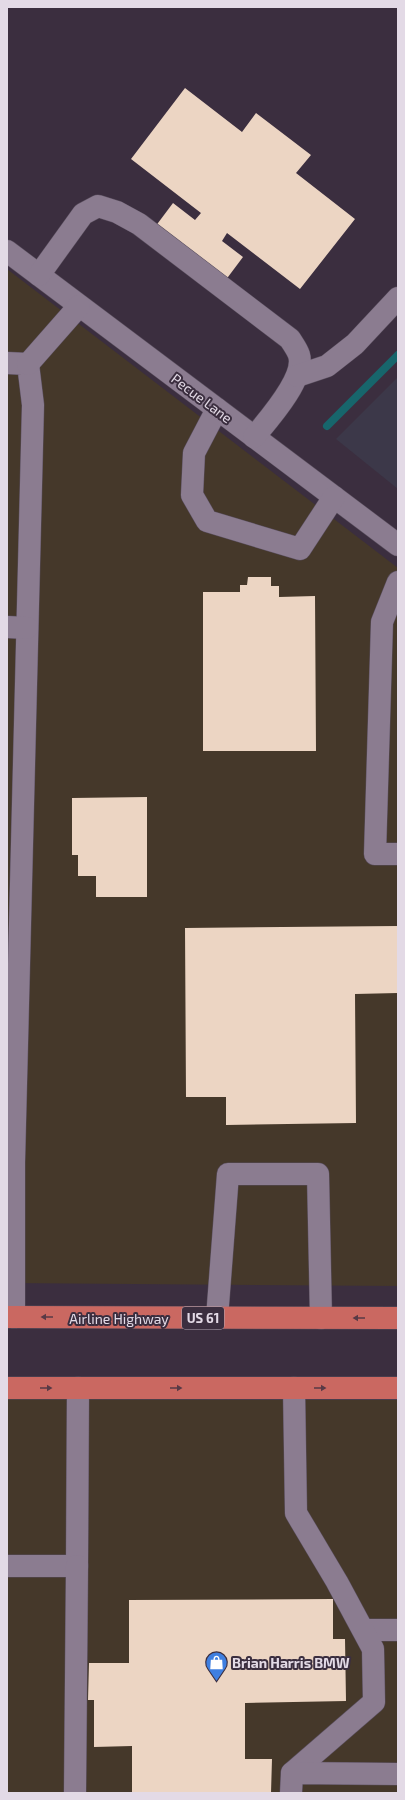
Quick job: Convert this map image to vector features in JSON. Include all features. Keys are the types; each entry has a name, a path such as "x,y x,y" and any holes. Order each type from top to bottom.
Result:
{"highway":[{"name":"Airline Highway","path":"11,1317 398,1318"},
{"path":"7,1388 398,1388"}],"street":[{"path":"39,275 83,214 98,206 117,212 139,224 290,339 299,356 296,376 288,394 254,437"},
{"name":"Pecue Lane","path":"7,251 398,545"},
{"path":"296,376 327,366 355,344 398,298"},
{"path":"11,1317 14,1163 17,628 33,405 17,364 79,306"},
{"path":"217,409 194,453 192,495 207,521 300,550 334,497"},
{"path":"398,582 382,622 375,854 398,854"},
{"path":"217,1318 228,1174 318,1174 321,1318"},
{"path":"75,1793 78,1388"},
{"path":"292,1783 374,1702 373,1648 296,1513 294,1388"},
{"path":"7,1566 77,1566"},
{"path":"364,1630 398,1630"},
{"path":"292,1783 398,1774"}],"shaded area":[{"path":"7,269 398,568 398,1286 7,1283"},
{"path":"398,377 398,489 336,439"},
{"path":"7,1399 398,1400 398,1793 7,1793"}],"building":[{"path":"185,88 242,132 256,113 311,155 296,173 355,219 300,289 227,233 222,241 243,257 225,281 155,227 173,203 195,220 201,213 131,159"},
{"path":"248,577 271,577 271,586 279,586 279,597 315,596 316,751 203,751 203,592 240,592 240,585 247,585"},
{"path":"147,797 147,897 96,897 96,876 78,876 78,855 72,855 72,798"},
{"path":"398,926 398,993 355,994 356,1123 226,1125 226,1097 186,1097 185,928"},
{"name":"Brian Harris BMW","path":"333,1599 333,1639 345,1639 346,1701 245,1703 245,1759 272,1759 271,1793 132,1793 132,1746 94,1747 94,1700 88,1700 89,1663 129,1663 129,1600"}],"waterway":[{"path":"327,426 398,355"}],"place":[{"name":"Brian Harris BMW","path":"217,1682"}]}
